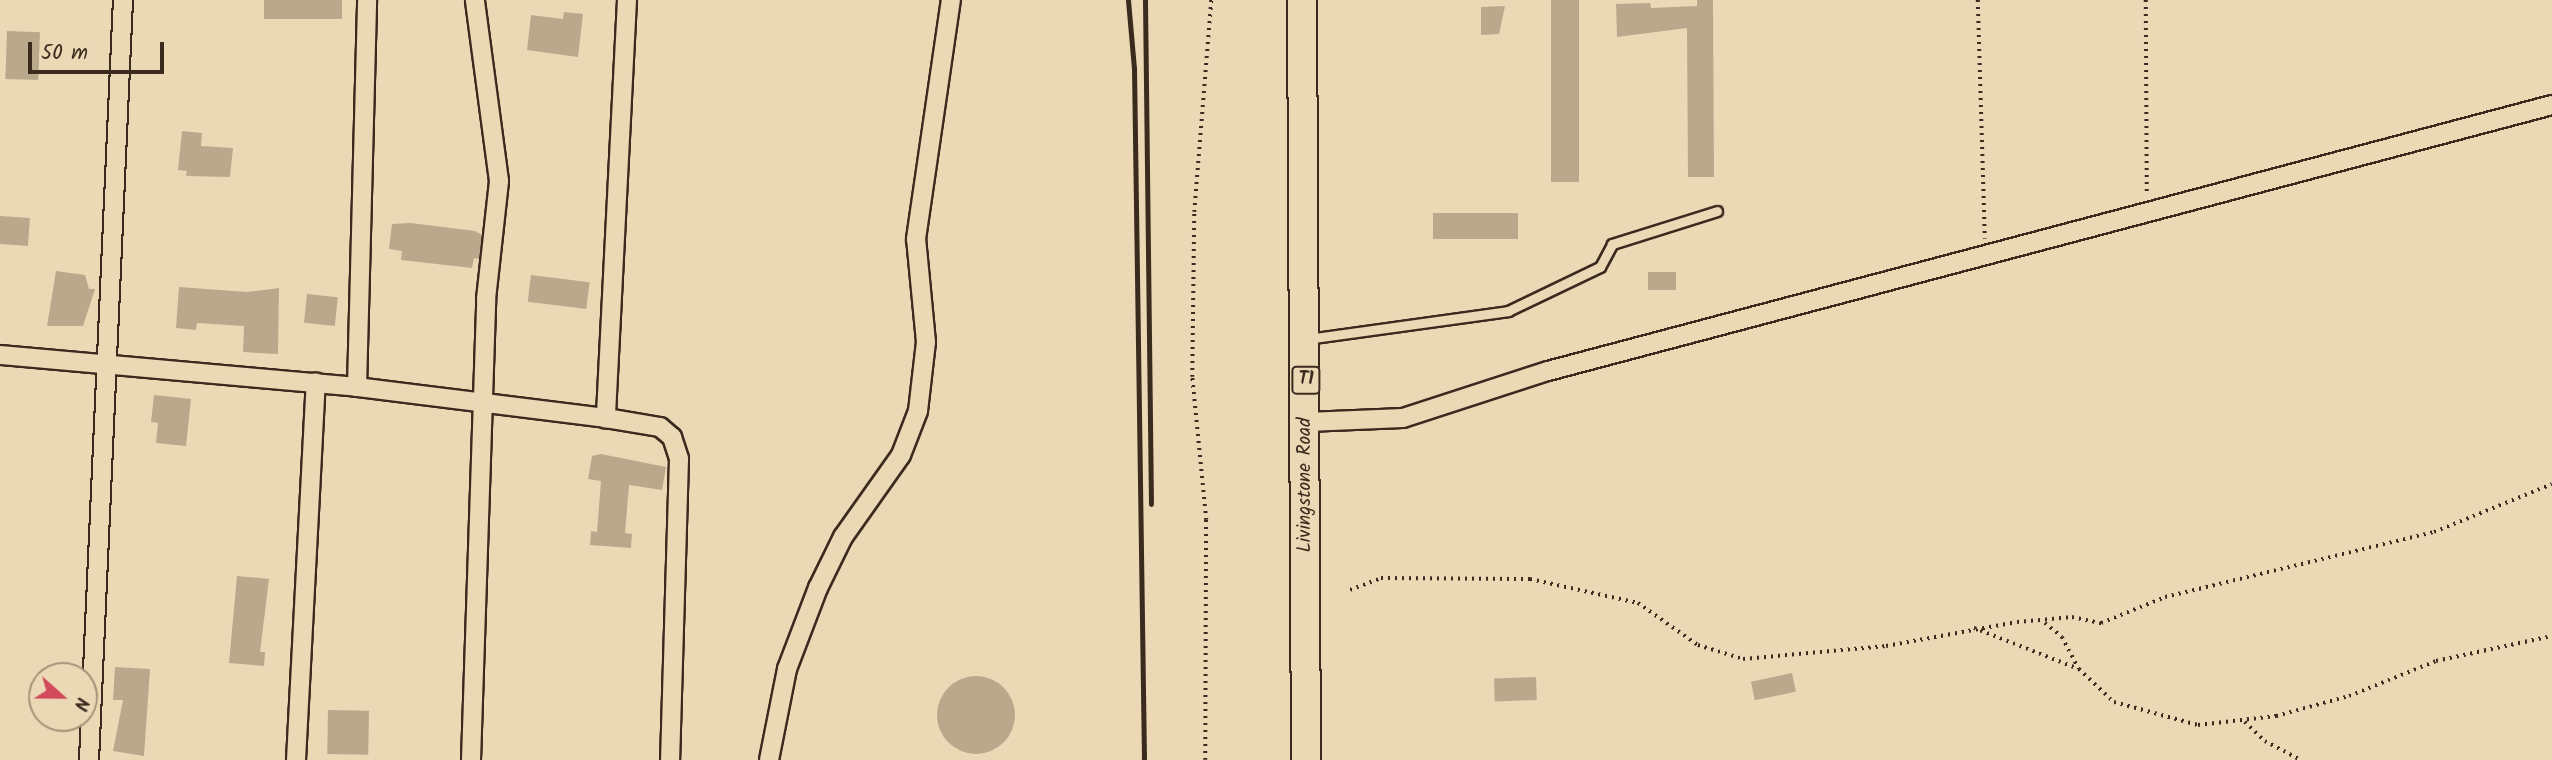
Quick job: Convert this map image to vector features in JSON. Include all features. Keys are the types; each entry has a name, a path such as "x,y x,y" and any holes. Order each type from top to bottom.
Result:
{"highway":[{"name":"Livingstone Road","path":"1302,0 1307,422 1306,760"}],"street":[{"path":"89,760 123,0"},
{"path":"357,387 367,0"},
{"path":"471,760 481,405 499,157 475,0"},
{"path":"606,418 628,0"},
{"path":"769,760 787,669 813,601 843,537 901,455 918,411 926,342 916,239 951,0"},
{"path":"1307,422 1403,418 1548,371 1991,257 2552,105"},
{"path":"0,355 357,387 660,427 672,437 679,459 670,760"},
{"path":"296,760 316,383"}],"lane":[{"path":"1305,339 1508,311 1571,285 1600,267 1612,244 1717,211"}],"path":[{"path":"1205,760 1206,520 1192,377 1195,199 1211,0"},
{"path":"1978,0 1980,202 1991,257"},
{"path":"2146,0 2147,214"},
{"path":"1350,590 1381,579 1530,579 1638,603 1698,645 1743,659 1885,646 1972,628 2043,623 2072,617 2101,622 2165,597 2388,545 2552,484"},
{"path":"2043,623 2058,632 2079,669 2103,694 2135,711 2198,725 2245,722 2349,696 2436,661 2552,636"},
{"path":"1972,628 2079,669"},
{"path":"2245,722 2264,741 2300,760"}],"building":[{"path":"264,0 342,0 342,19 264,19"},
{"path":"1551,0 1579,0 1579,182 1551,182"},
{"path":"1697,0 1713,0 1714,177 1688,177 1687,28 1617,37 1616,4 1650,3 1651,8 1697,6"},
{"path":"1505,6 1499,34 1481,35 1481,7"},
{"path":"564,12 583,14 578,57 527,50 531,15 563,19"},
{"path":"7,31 40,32 38,80 5,79"},
{"path":"182,131 202,133 201,146 233,148 230,177 186,176 187,171 178,170"},
{"path":"1433,213 1518,213 1518,239 1433,239"},
{"path":"0,216 30,218 28,246 0,244"},
{"path":"411,223 475,231 482,235 479,259 474,258 472,268 401,260 402,251 389,249 392,224"},
{"path":"56,271 85,275 89,289 95,289 83,326 47,326"},
{"path":"1648,272 1676,272 1676,290 1648,290"},
{"path":"531,275 590,282 586,309 528,302"},
{"path":"179,287 247,292 279,288 278,354 243,352 244,326 197,323 196,330 176,328"},
{"path":"307,294 338,297 335,326 304,323"},
{"path":"154,395 191,399 186,446 156,443 158,423 151,422"},
{"path":"601,454 666,467 662,490 629,485 625,533 632,534 631,548 590,545 591,531 597,532 601,481 588,479 592,456"},
{"path":"237,576 269,579 260,652 265,652 264,666 229,663"},
{"path":"115,667 150,669 144,756 113,751 123,700 113,700"},
{"path":"1792,673 1796,692 1755,700 1751,682"},
{"path":"968,676 984,676 998,682 1009,693 1015,707 1015,723 1009,737 998,748 984,754 968,754 954,748 943,737 937,723 937,707 943,693 954,682"},
{"path":"1536,677 1537,700 1495,701 1494,678"},
{"path":"328,710 369,711 368,755 327,754"}],"railway":[{"path":"1128,0 1134,68 1144,760"},
{"path":"1145,0 1151,504"}]}
